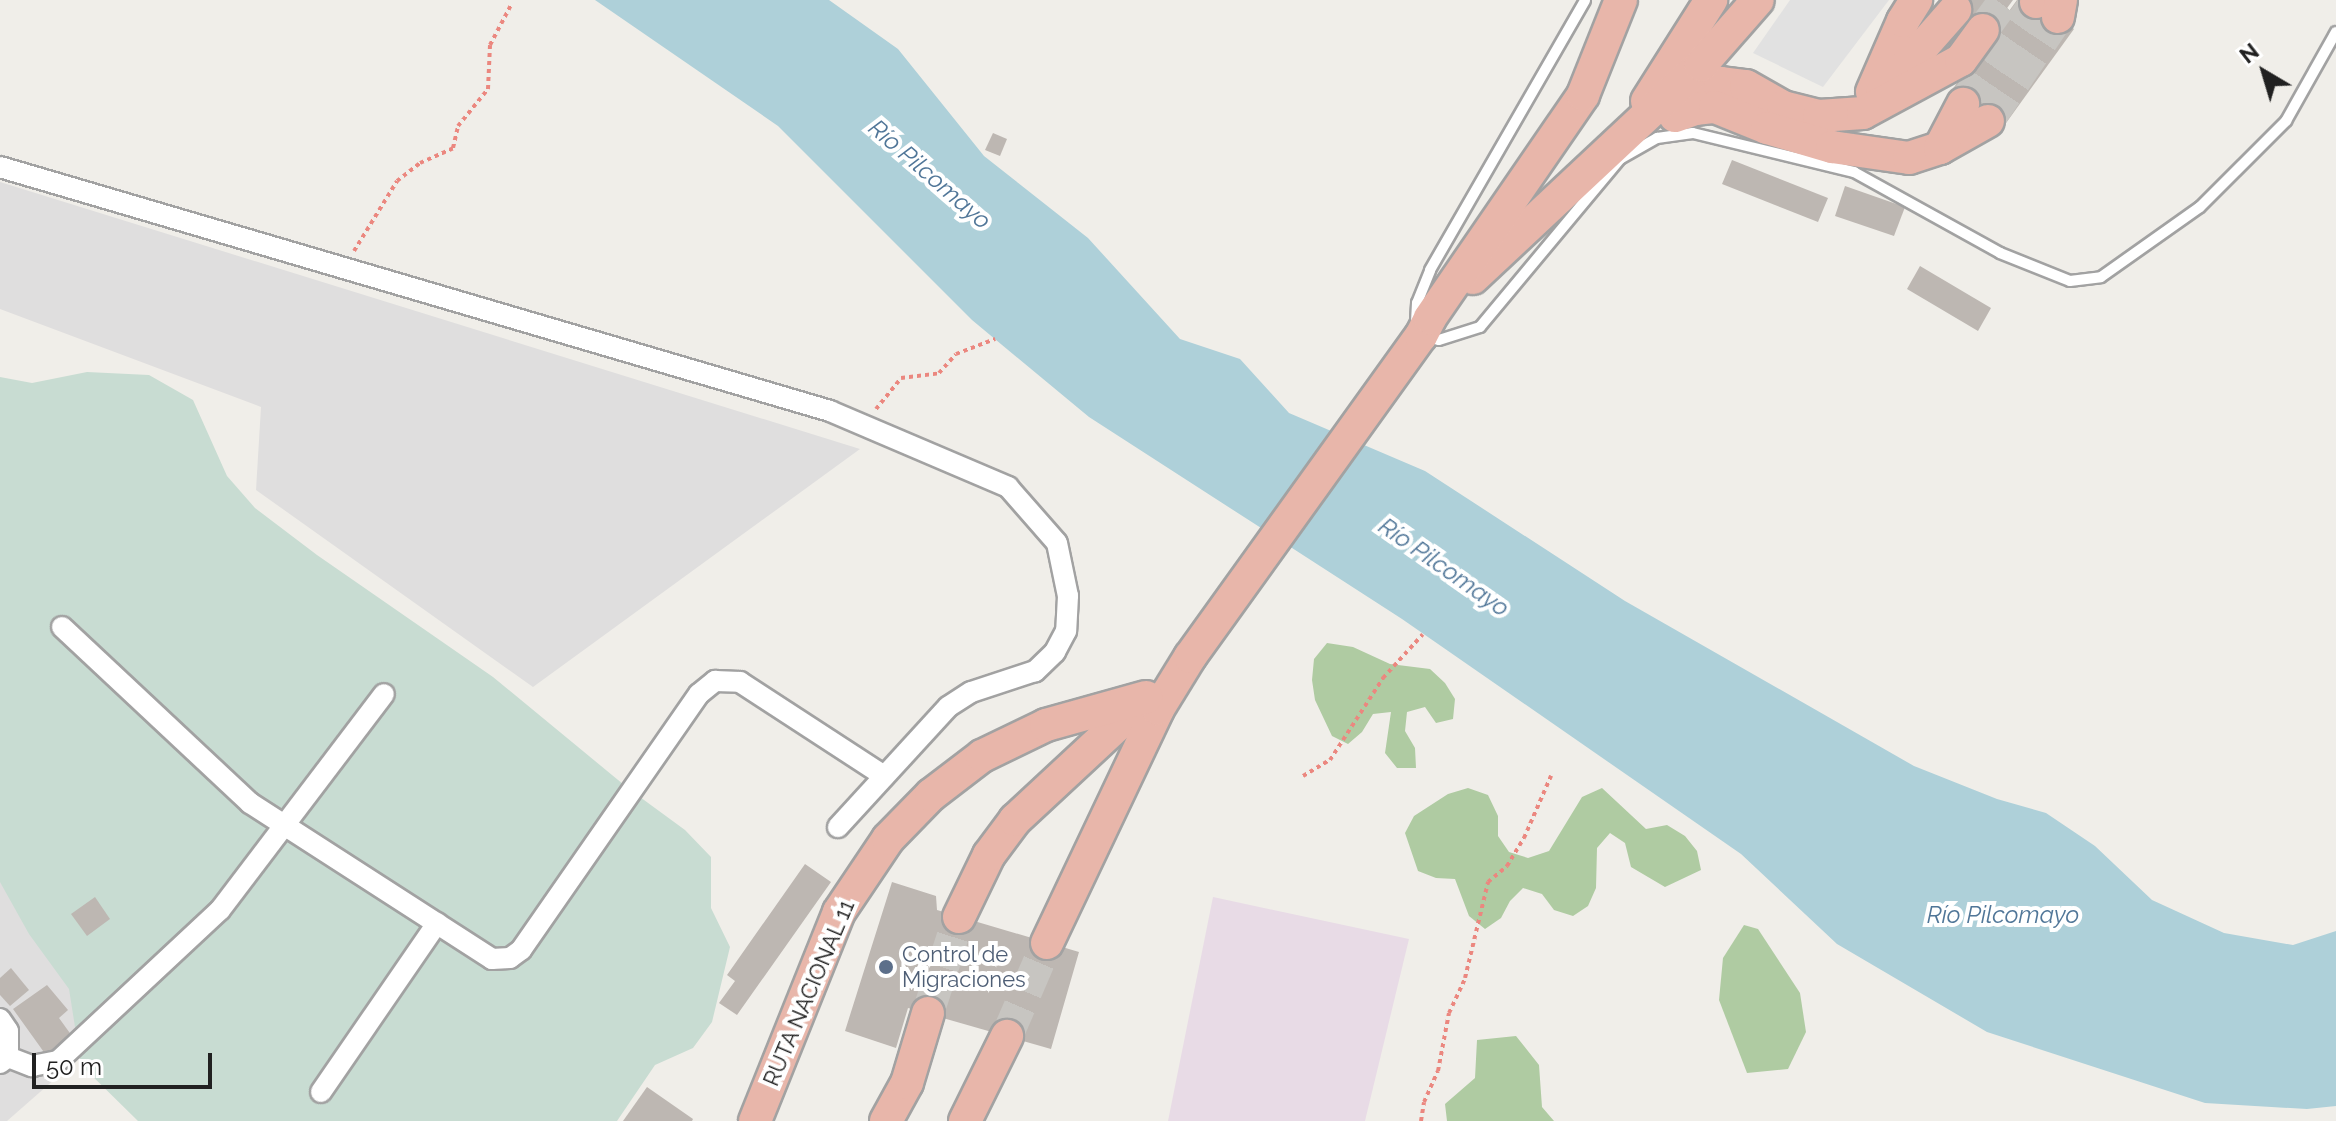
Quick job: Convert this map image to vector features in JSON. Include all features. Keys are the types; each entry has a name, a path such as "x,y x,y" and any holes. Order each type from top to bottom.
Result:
{"highway":[{"path":"1425,327 1583,95 1621,0"},
{"path":"1627,134 1711,0"},
{"path":"1425,327 1701,65 1758,0"},
{"path":"1863,113 1903,21 1916,0"},
{"path":"1627,134 1692,93 1720,83 1746,86 1783,107 1819,116 1863,113 1961,60 1962,15"},
{"path":"1863,113 1962,15"},
{"path":"1627,134 1695,109 1715,107 1767,128 1846,150 1909,158 1940,148 1975,112"},
{"name":"RUTA NACIONAL 11","path":"1047,943 1158,709 1190,657 1425,327"},
{"name":"RUTA NACIONAL 11","path":"959,917 989,855 1015,820 1190,657"},
{"name":"RUTA NACIONAL 11","path":"755,1121 839,912 888,839 931,795 982,756 1046,725 1146,697"},
{"path":"886,1121 907,1083 928,1013"},
{"path":"967,1120 1007,1036"}],"street":[{"path":"0,167 865,423 1008,487 1057,543 1068,596 1066,631 1055,652 1035,671 971,692 948,707 838,827"},
{"path":"62,627 250,803 492,959 510,958 521,950 699,694 715,681 740,682 884,776"},
{"path":"0,1019 8,1031 4,1060 32,1066 58,1061 220,910 384,694"},
{"path":"321,1092 437,923"}],"lane":[{"path":"1585,0 1430,270 1417,303 1416,323 1439,340 1480,327 1620,159 1657,138 1693,133 1854,172 2000,253 2070,281 2101,277 2200,207 2286,121 2336,32"}],"path":[{"path":"345,271 362,233 397,181 420,163 453,148 458,126 488,89 490,45 511,5"},
{"path":"865,423 901,378 939,373 956,354 995,339"},
{"path":"1303,776 1330,760 1383,678 1423,634"},
{"path":"1421,1121 1424,1102 1438,1071 1449,1013 1465,978 1488,882 1507,866 1524,838 1551,776"}],"shaded area":[{"path":"1790,0 1889,0 1823,87 1753,53"},
{"path":"0,182 860,449 533,687 256,490 261,407 0,309"},
{"path":"0,863 112,1029 7,1121 0,1121"},
{"path":"1213,897 1409,939 1365,1121 1168,1121"}],"green space":[{"path":"87,372 149,375 193,400 227,476 255,508 317,555 493,677 629,789 685,830 711,857 711,908 730,947 712,1022 693,1048 655,1065 617,1121 138,1121 81,1065 69,989 29,934 0,882 0,377 32,383"},
{"path":"1327,643 1353,647 1390,664 1430,669 1445,683 1455,699 1453,719 1436,723 1425,707 1407,712 1405,731 1415,748 1416,768 1397,768 1385,753 1391,712 1373,714 1362,732 1348,744 1332,736 1315,700 1312,680 1314,659"},
{"path":"1468,788 1488,795 1498,816 1498,836 1509,852 1528,858 1549,851 1582,797 1602,788 1646,829 1667,825 1685,836 1697,851 1701,870 1665,887 1631,867 1625,843 1610,833 1597,848 1596,888 1588,906 1573,916 1554,910 1542,894 1523,888 1510,901 1501,918 1485,929 1469,916 1455,879 1436,878 1418,871 1405,833 1414,816 1448,794"},
{"path":"1744,925 1758,929 1800,993 1806,1032 1788,1069 1747,1073 1719,1000 1723,958"},
{"path":"1516,1036 1539,1065 1542,1107 1554,1121 1447,1121 1445,1104 1475,1078 1477,1040"}],"water":[{"name":"Río Pilcomayo","path":"595,0 829,0 898,49 984,156 1088,238 1180,339 1240,359 1289,413 1425,471 1625,601 1914,766 1997,799 2046,813 2095,846 2152,900 2224,933 2293,945 2336,931 2336,1106 2307,1109 2205,1103 1987,1032 1837,944 1741,854 1402,619 1089,417 972,320 778,126"}],"building":[{"path":"1942,0 2013,0 1988,34"},
{"path":"2017,0 2033,0 2074,29 2001,130 1949,94"},
{"path":"993,133 1007,139 1000,156 985,150"},
{"path":"1732,160 1828,198 1818,222 1722,184"},
{"path":"1845,186 1905,207 1894,236 1835,216"},
{"path":"1920,266 1991,308 1978,331 1907,289"},
{"path":"805,864 831,882 737,1015 719,1003 735,981 727,975"},
{"path":"892,882 936,896 937,910 1079,952 1051,1049 908,1008 896,1048 845,1031"},
{"path":"95,897 110,919 87,936 71,914"},
{"path":"11,968 29,990 10,1006 0,995 0,978"},
{"path":"47,985 68,1010 59,1018 72,1036 46,1055 13,1009"},
{"path":"647,1087 693,1119 692,1121 623,1121"}],"tunnel":[{"path":"1983,30 2005,0"},
{"path":"1963,104 2036,2"},
{"path":"1988,121 2058,17"},
{"path":"928,1013 959,917"},
{"path":"1007,1036 1047,943"}],"place":[{"name":"Control de Migraciones","path":"886,967"}]}
